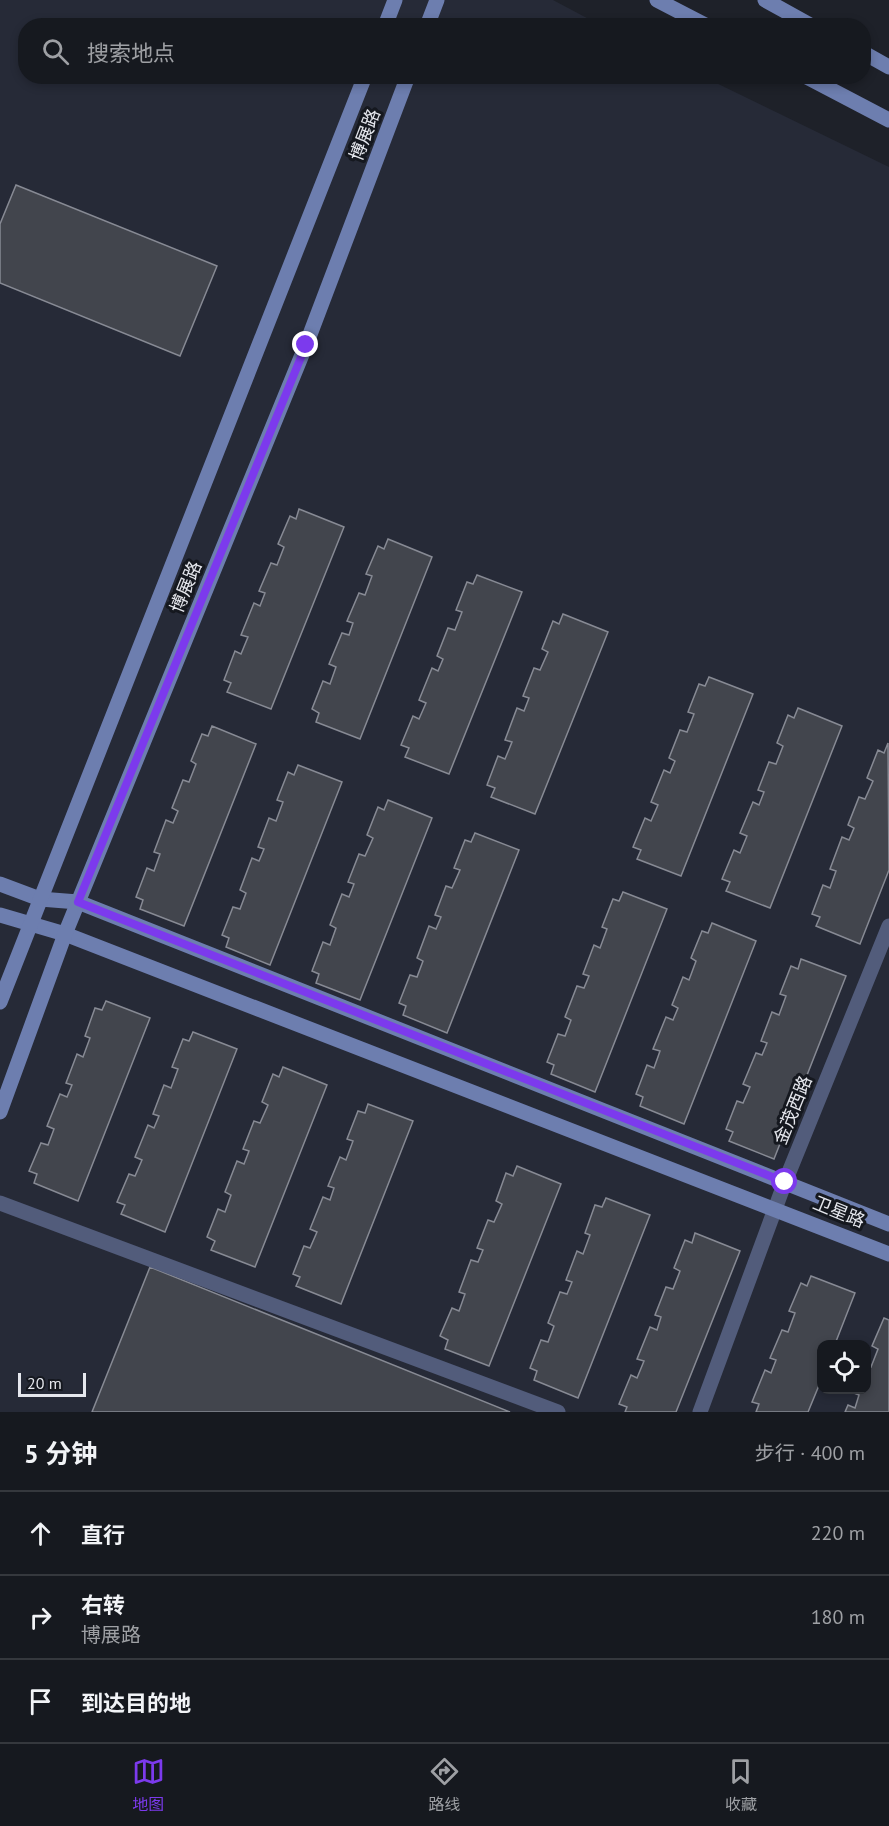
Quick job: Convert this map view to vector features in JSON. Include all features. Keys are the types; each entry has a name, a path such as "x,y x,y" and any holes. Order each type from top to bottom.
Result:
{"street":[{"path":"388,18 395,0"},
{"path":"430,18 437,0"},
{"path":"657,0 691,18"},
{"path":"765,0 798,18"},
{"path":"871,57 889,67"},
{"name":"博展路","path":"0,1002 362,84"},
{"name":"博展路","path":"0,1112 65,934 302,356 405,84"},
{"path":"820,84 889,120"},
{"path":"0,884 40,899 78,902 889,1224"},
{"name":"卫星路","path":"0,915 65,934 776,1208 889,1254"},
{"name":"金茂西路","path":"700,1412 785,1182 889,926"},
{"path":"0,1203 558,1412"}],"shaded area":[{"path":"0,0 553,0 587,18 18,18 18,84 718,84 889,167 889,1412 0,1412"}],"building":[{"path":"16,185 217,266 180,356 0,283 0,224"},
{"path":"299,509 344,527 271,709 227,692 231,683 224,680 235,651 241,654 248,637 241,635 254,603 260,606 265,593 259,591 271,563 277,565 284,547 278,544 290,516 296,519"},
{"path":"388,539 432,557 360,739 316,722 319,713 312,709 323,681 330,684 336,667 329,664 342,633 349,635 353,623 347,621 359,593 365,595 372,576 366,574 378,546 384,549"},
{"path":"477,575 522,592 449,774 405,757 409,748 401,745 413,716 419,719 426,703 419,700 432,668 438,671 443,659 437,656 448,628 455,630 462,612 456,610 467,582 473,584"},
{"path":"563,614 608,632 535,814 491,797 495,788 487,785 498,756 505,759 512,742 505,740 517,708 524,711 529,698 523,696 534,668 540,670 548,652 542,649 553,621 559,624"},
{"path":"709,677 753,694 681,876 637,859 641,850 633,847 645,818 651,821 658,805 651,802 664,770 670,773 675,761 669,758 680,730 687,732 694,714 688,712 699,684 705,686"},
{"path":"798,708 842,726 770,908 726,891 730,882 722,879 734,850 740,853 747,836 740,833 753,802 759,805 764,792 758,790 769,762 776,764 783,746 777,743 788,715 794,718"},
{"path":"212,726 256,744 184,926 140,909 143,900 136,897 147,868 154,871 160,854 154,852 166,820 173,823 178,811 172,808 183,780 189,782 196,764 191,761 202,734 208,736"},
{"path":"888,743 889,870 860,944 816,926 820,917 812,914 823,885 830,888 836,871 830,869 842,837 849,840 854,828 848,825 859,797 865,799 873,781 867,778 878,750 884,753"},
{"path":"298,765 342,782 270,965 226,947 229,938 222,935 233,907 240,909 246,893 240,890 252,858 259,861 264,849 258,847 269,818 276,821 283,802 277,800 288,772 294,775"},
{"path":"388,800 432,818 360,1000 316,983 319,974 312,971 323,942 330,945 336,928 330,925 342,894 349,897 354,884 348,882 359,854 365,856 373,838 367,835 378,807 384,810"},
{"path":"475,833 519,850 447,1033 403,1015 406,1006 399,1003 410,975 417,977 423,961 417,958 429,926 436,929 441,917 435,915 446,886 452,888 460,870 454,868 465,840 471,842"},
{"path":"623,892 667,909 595,1092 551,1074 554,1065 547,1062 558,1034 565,1036 571,1020 565,1017 577,986 584,988 589,976 583,974 594,945 600,948 607,929 602,927 613,899 619,901"},
{"path":"712,923 756,941 684,1124 640,1106 643,1097 636,1094 647,1065 654,1068 660,1051 653,1049 666,1017 673,1020 678,1008 672,1005 683,977 689,980 696,961 691,958 702,931 708,933"},
{"path":"801,959 846,976 774,1159 729,1141 733,1132 726,1129 737,1101 743,1103 750,1087 743,1084 756,1053 762,1055 767,1043 761,1041 772,1012 779,1015 786,996 780,994 791,966 798,969"},
{"path":"106,1001 150,1018 78,1201 34,1183 37,1174 29,1171 41,1143 48,1145 54,1129 47,1126 60,1094 67,1097 72,1085 66,1083 77,1054 83,1057 90,1038 85,1036 95,1008 102,1010"},
{"path":"193,1032 237,1049 165,1232 121,1214 125,1205 117,1202 129,1174 135,1176 142,1160 135,1157 148,1125 154,1128 159,1116 153,1114 164,1085 171,1088 178,1069 172,1067 183,1039 189,1041"},
{"path":"283,1067 327,1085 255,1267 211,1250 215,1241 207,1237 218,1209 225,1212 231,1195 225,1192 237,1161 244,1164 249,1151 243,1149 254,1121 260,1123 268,1105 262,1102 273,1074 279,1077"},
{"path":"368,1104 413,1121 341,1304 296,1286 300,1277 293,1274 304,1246 310,1248 317,1232 310,1229 323,1197 330,1200 334,1188 328,1186 340,1157 346,1160 353,1141 347,1139 358,1111 365,1113"},
{"path":"517,1166 561,1184 489,1366 445,1349 448,1340 440,1336 452,1308 459,1311 465,1294 459,1292 471,1260 478,1262 483,1250 477,1248 488,1220 494,1222 502,1204 496,1201 506,1173 513,1176"},
{"path":"606,1198 650,1215 578,1398 534,1380 537,1371 530,1368 541,1340 548,1342 554,1326 548,1323 560,1292 567,1294 572,1282 566,1280 577,1251 583,1254 590,1235 585,1233 595,1205 602,1207"},
{"path":"695,1233 740,1251 676,1412 625,1412 627,1407 619,1404 631,1375 637,1378 644,1361 637,1359 650,1327 657,1330 661,1317 655,1315 666,1287 673,1289 680,1271 674,1268 685,1240 692,1243"},
{"path":"150,1267 510,1412 92,1412"},
{"path":"811,1276 855,1293 837,1340 817,1340 817,1390 808,1412 756,1412 759,1404 752,1402 765,1370 771,1373 776,1360 770,1358 782,1330 788,1332 795,1313 789,1311 801,1283 807,1286"},
{"path":"884,1318 889,1320 889,1412 845,1412 848,1405 855,1408 859,1395 856,1394 871,1394 871,1367 878,1349 872,1346"}],"route":[{"path":"306,345 78,902 785,1182"}]}
